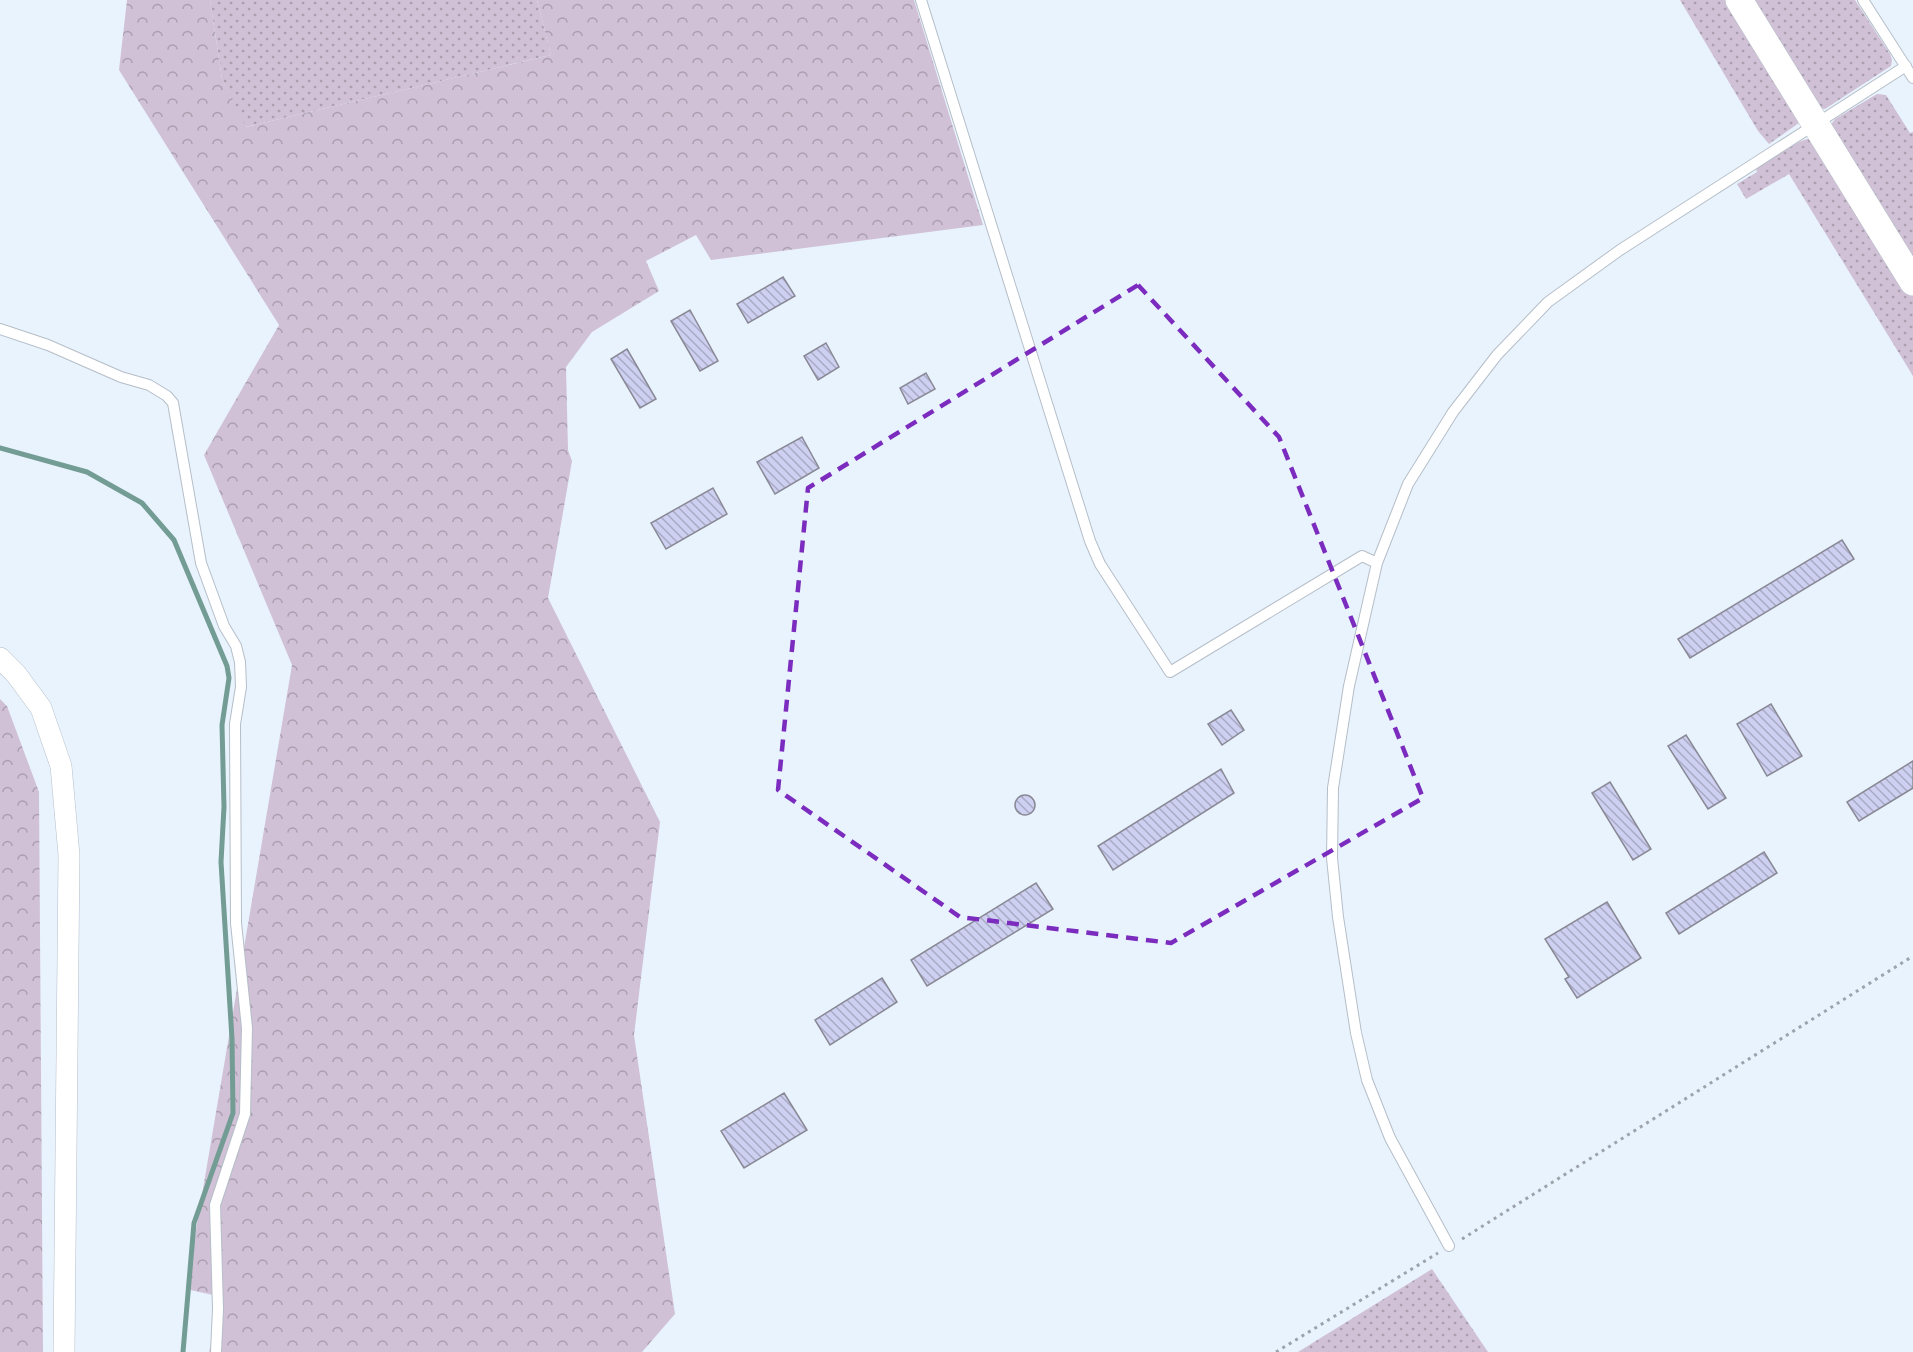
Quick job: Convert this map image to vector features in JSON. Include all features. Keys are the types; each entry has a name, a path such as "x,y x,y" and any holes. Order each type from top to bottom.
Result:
{"street":[{"path":"1739,0 1913,282"},
{"path":"0,658 16,674 41,708 61,766 69,855 64,1352"}],"lane":[{"path":"921,0 1090,541 1100,564 1170,672 1362,556 1377,563"},
{"path":"1863,0 1913,78"},
{"path":"1449,1246 1390,1138 1366,1080 1356,1033 1338,917 1332,858 1333,788 1349,687 1377,563 1408,484 1453,412 1497,355 1548,302 1620,250 1906,66"},
{"path":"0,329 48,345 121,377 149,385 167,396 173,403 201,563 224,626 236,646 240,662 241,687 235,724 236,923 247,1028 245,1114 215,1205 218,1309 216,1352"}],"path":[{"path":"1276,1352 1913,957"}],"highlighted area":[{"path":"1138,285 1279,437 1423,798 1171,943 960,917 778,790 808,488"}],"green space":[{"path":"127,0 210,0 222,79 246,127 551,55 537,0 914,0 983,225 711,260 696,235 646,261 659,291 592,332 566,367 568,450 572,461 548,598 660,822 634,1035 675,1314 642,1352 209,1352 222,1297 186,1289 292,665 204,455 279,325 119,70"},
{"path":"210,0 537,0 551,55 245,127 222,79"},
{"path":"1680,0 1731,0 1800,115 1799,123 1769,144 1758,131"},
{"path":"1749,0 1855,0 1890,54 1891,66 1825,109 1818,108"},
{"path":"1877,94 1886,95 1910,133 1913,132 1913,266 1831,134 1832,123 1835,119"},
{"path":"1807,139 1814,139 1913,294 1913,376 1789,174 1746,199 1737,184 1757,172 1756,168"},
{"path":"0,699 7,706 39,792 43,1352 0,1352"},
{"path":"1432,1269 1488,1352 1298,1352"}],"building":[{"path":"783,277 795,296 748,323 737,304"},
{"path":"690,310 718,361 700,371 671,321"},
{"path":"826,343 839,367 818,380 804,356"},
{"path":"627,349 656,399 640,408 611,359"},
{"path":"926,373 935,389 908,404 900,388"},
{"path":"802,437 819,468 775,494 757,462"},
{"path":"713,488 727,514 666,549 651,523"},
{"path":"1842,540 1854,559 1690,658 1678,639"},
{"path":"1771,704 1802,756 1767,776 1737,724"},
{"path":"1231,710 1244,730 1222,745 1208,724"},
{"path":"1686,735 1726,798 1708,809 1668,746"},
{"path":"1913,761 1913,788 1859,821 1847,802"},
{"path":"1221,769 1234,793 1113,870 1098,846"},
{"path":"1610,782 1651,849 1633,860 1592,793"},
{"path":"1025,795 1032,798 1035,805 1032,812 1025,815 1018,812 1015,805 1018,798"},
{"path":"1764,852 1777,873 1679,934 1666,913"},
{"path":"1036,883 1053,909 927,986 911,960"},
{"path":"1607,902 1641,958 1577,998 1565,979 1569,977 1545,939"},
{"path":"882,978 897,1002 830,1045 815,1020"},
{"path":"784,1093 807,1130 744,1168 721,1131"}],"waterway":[{"path":"0,448 87,472 142,503 174,540 227,666 229,678 222,725 224,807 221,862 232,1039 233,1113 194,1223 183,1352"}]}
